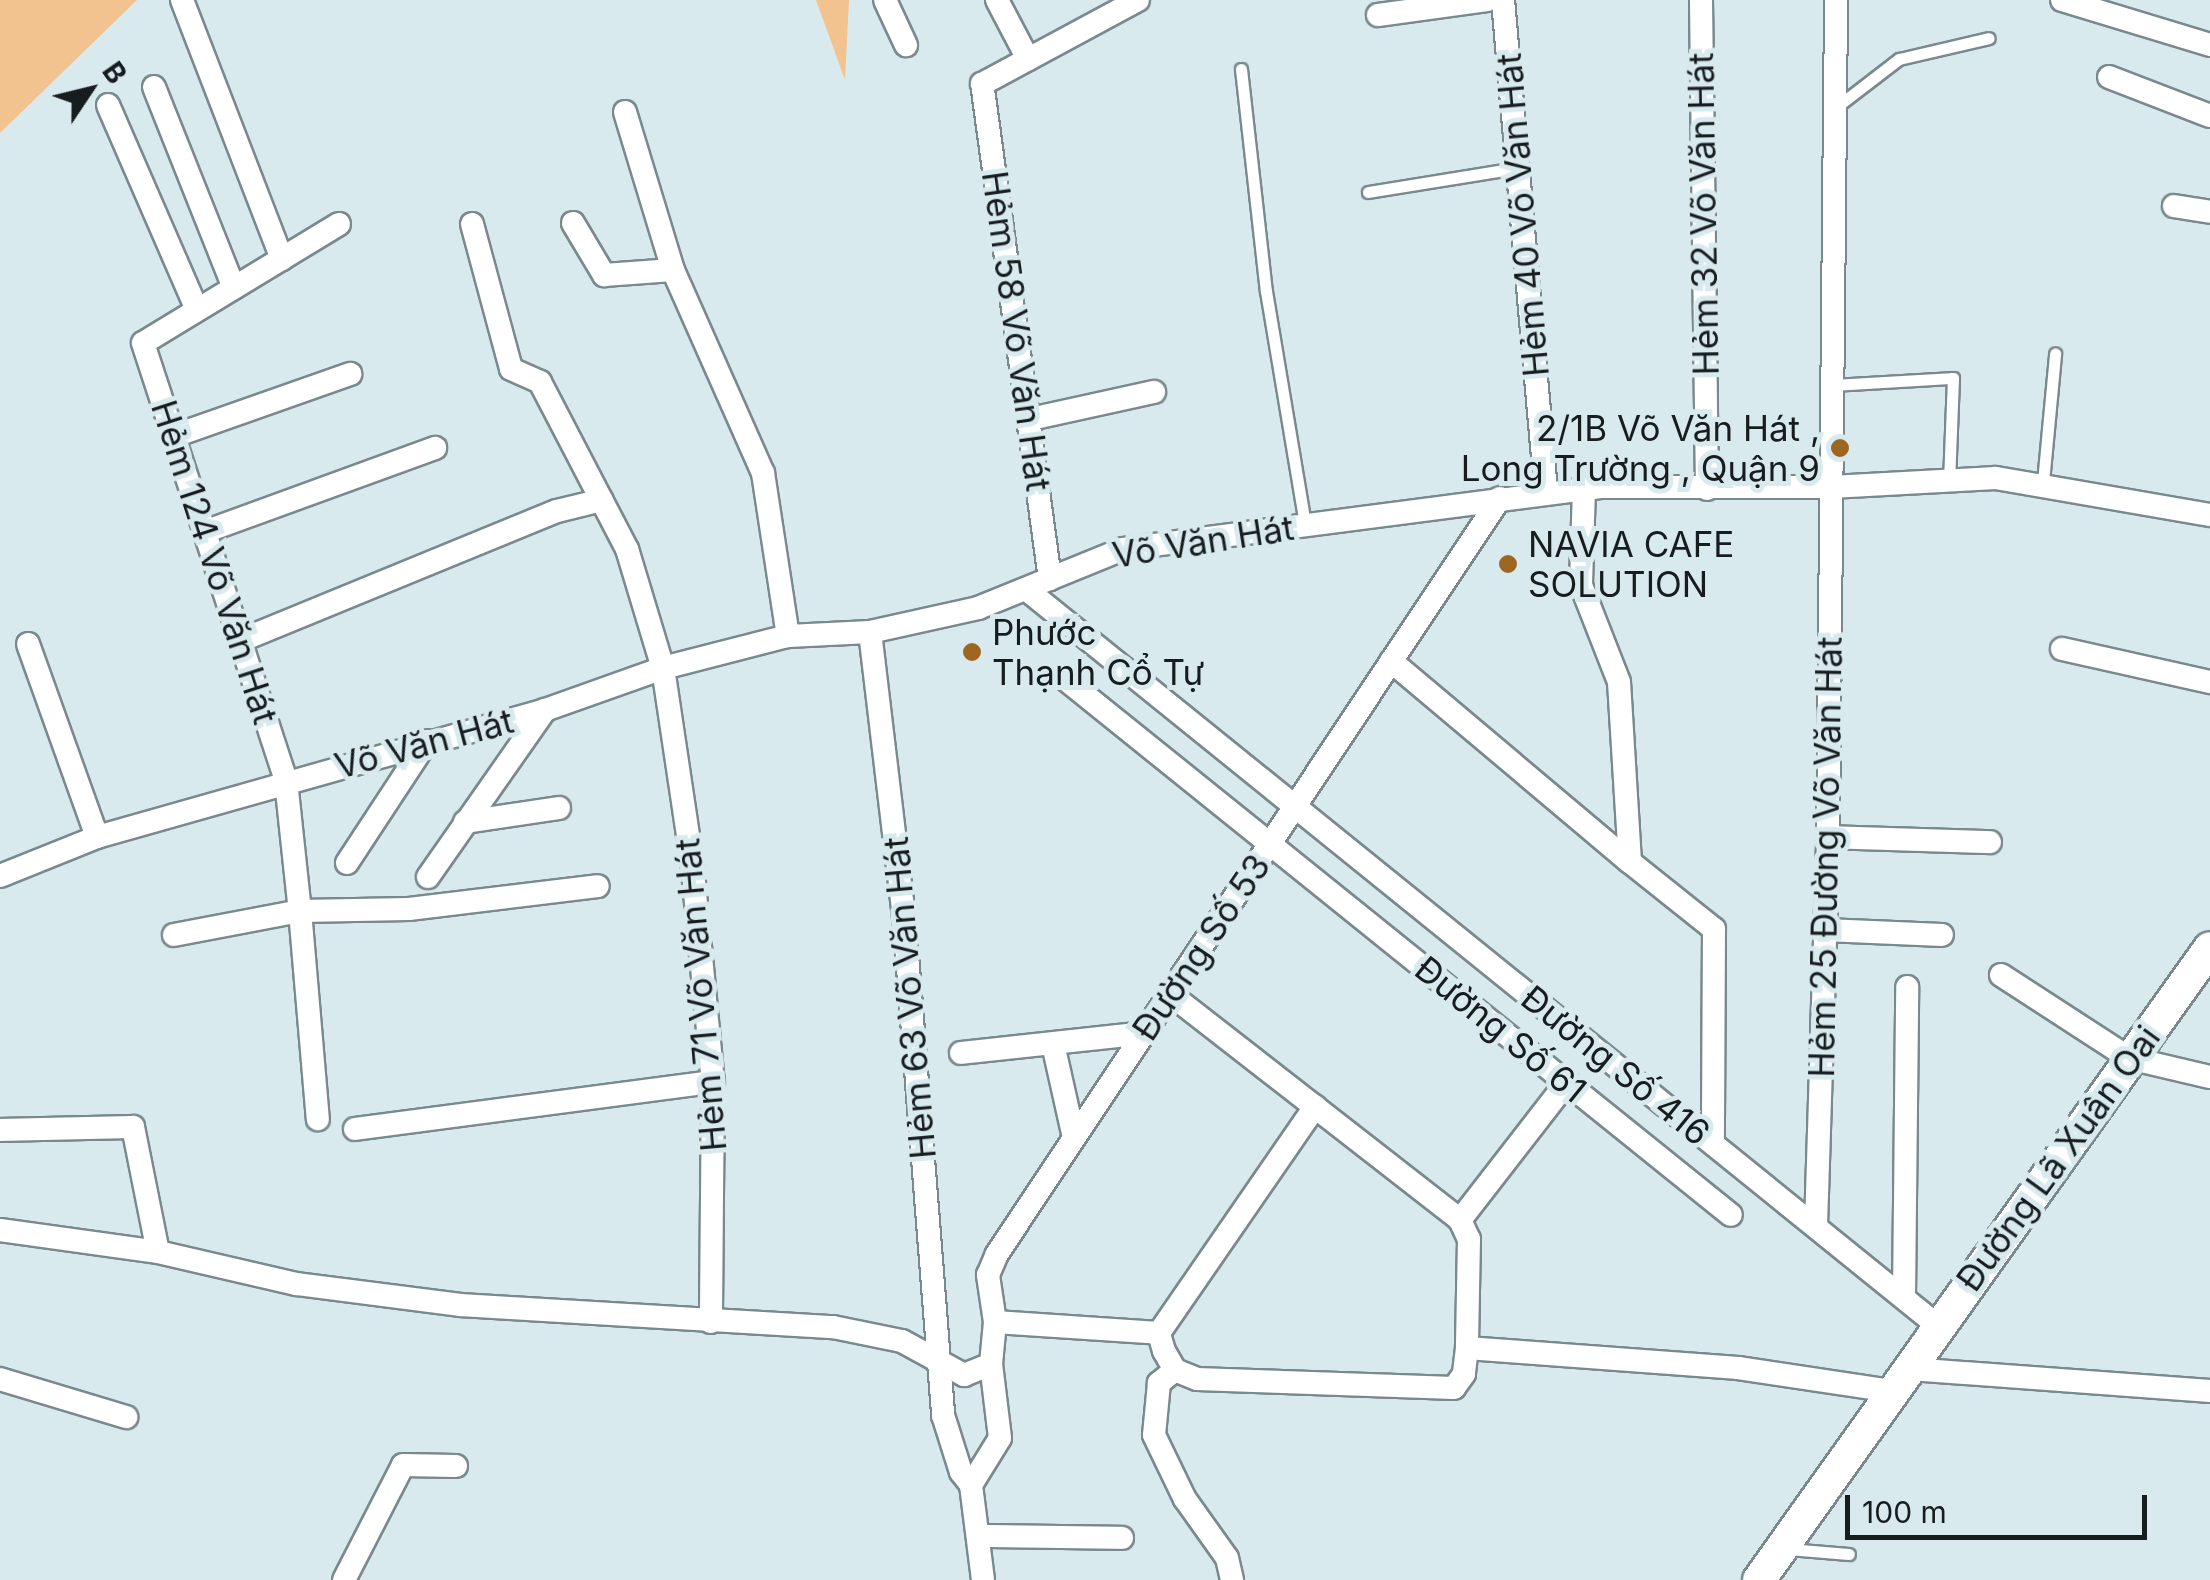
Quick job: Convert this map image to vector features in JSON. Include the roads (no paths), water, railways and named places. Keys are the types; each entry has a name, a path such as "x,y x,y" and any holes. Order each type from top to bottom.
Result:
{"main road":[{"name":"Đường Lã Xuân Oai","path":"1759,1580 1937,1325 2210,948"}],"street":[{"path":"182,0 282,259"},
{"path":"885,0 906,45"},
{"path":"998,0 1028,59 1113,5 1138,0"},
{"path":"1378,15 1487,0"},
{"name":"Hẻm 40 Võ Văn Hát","path":"1503,0 1546,491"},
{"name":"Hẻm 32 Võ Văn Hát","path":"1701,0 1707,489"},
{"name":"Hẻm 25 Đường Võ Văn Hát","path":"1816,1226 1828,837 1839,105 1836,0"},
{"path":"2062,0 2210,44"},
{"name":"Hẻm 58 Võ Văn Hát","path":"1028,59 982,84 1050,579"},
{"path":"2108,77 2210,116"},
{"path":"154,87 234,288"},
{"path":"108,105 197,310 338,224"},
{"path":"625,112 673,270 763,472 788,636"},
{"path":"2174,206 2210,212"},
{"path":"573,223 604,276 673,270"},
{"name":"Hẻm 71 Võ Văn Hát","path":"472,224 512,369 540,382 602,500 627,550 664,668 692,861 713,1082 711,1322"},
{"name":"Hẻm 124 Võ Văn Hát","path":"197,310 143,343 286,781 318,1119"},
{"path":"174,436 350,374"},
{"path":"1031,419 1154,392"},
{"path":"206,531 434,448"},
{"name":"Võ Văn Hát","path":"0,876 98,838 286,781 545,710 664,668 788,636 870,632 1027,590 1123,549 1584,488 1832,488 1950,480 2043,482 2210,515"},
{"path":"1584,488 1581,585 1620,682 1630,862"},
{"name":"Đường Số 53","path":"971,1484 1000,1438 999,1390 991,1364 995,1322 988,1275 1074,1138 1500,498"},
{"path":"242,640 557,512 602,500"},
{"name":"Đường Số 416","path":"1027,590 1937,1325"},
{"name":"Hẻm 63 Võ Văn Hát","path":"870,632 904,918 943,1415 961,1472 971,1484 981,1536 983,1580"},
{"path":"28,644 98,838"},
{"path":"2062,648 2210,682"},
{"path":"1391,661 1714,929 1713,1143"},
{"name":"Đường Số 61","path":"1060,676 1730,1215"},
{"path":"428,876 545,710"},
{"path":"347,863 427,742"},
{"path":"465,822 559,808"},
{"path":"1828,837 1990,842"},
{"path":"174,935 300,911 409,909 598,886"},
{"path":"1825,930 1942,935"},
{"path":"2001,976 2129,1058 2210,1077"},
{"path":"1904,1297 1907,987"},
{"path":"1159,1334 1175,1370 1197,1379 1435,1392 1454,1388 1464,1374 1467,1348 1469,1239 1460,1220 1170,994"},
{"path":"961,1053 1144,1034"},
{"path":"1053,1044 1074,1138"},
{"path":"355,1128 713,1082"},
{"path":"1460,1220 1566,1082"},
{"path":"1159,1334 1315,1108"},
{"path":"0,1130 133,1127 158,1252"},
{"path":"0,1230 158,1252 297,1284 460,1304 834,1327 902,1341 964,1375 991,1364"},
{"path":"995,1322 1159,1334"},
{"path":"1467,1348 1901,1380 2210,1392"},
{"path":"1175,1370 1159,1383 1154,1435 1185,1499 1226,1558 1232,1580"},
{"path":"0,1379 126,1418"},
{"path":"344,1580 403,1465 456,1466"},
{"path":"981,1536 1122,1538"}],"lane":[{"path":"1839,105 1898,59 1989,38"},
{"path":"1241,69 1266,291 1305,524"},
{"path":"1368,192 1517,168"},
{"path":"2043,482 2055,354"},
{"path":"1834,384 1953,378 1950,480"},
{"path":"1782,1549 1849,1554"}],"place":[{"name":"2/1B Võ Văn Hát , Long Trường , Quận 9","path":"1840,448"},
{"name":"NAVIA CAFE SOLUTION","path":"1508,564"},
{"name":"Phước Thạnh Cổ Tự","path":"972,652"}]}
